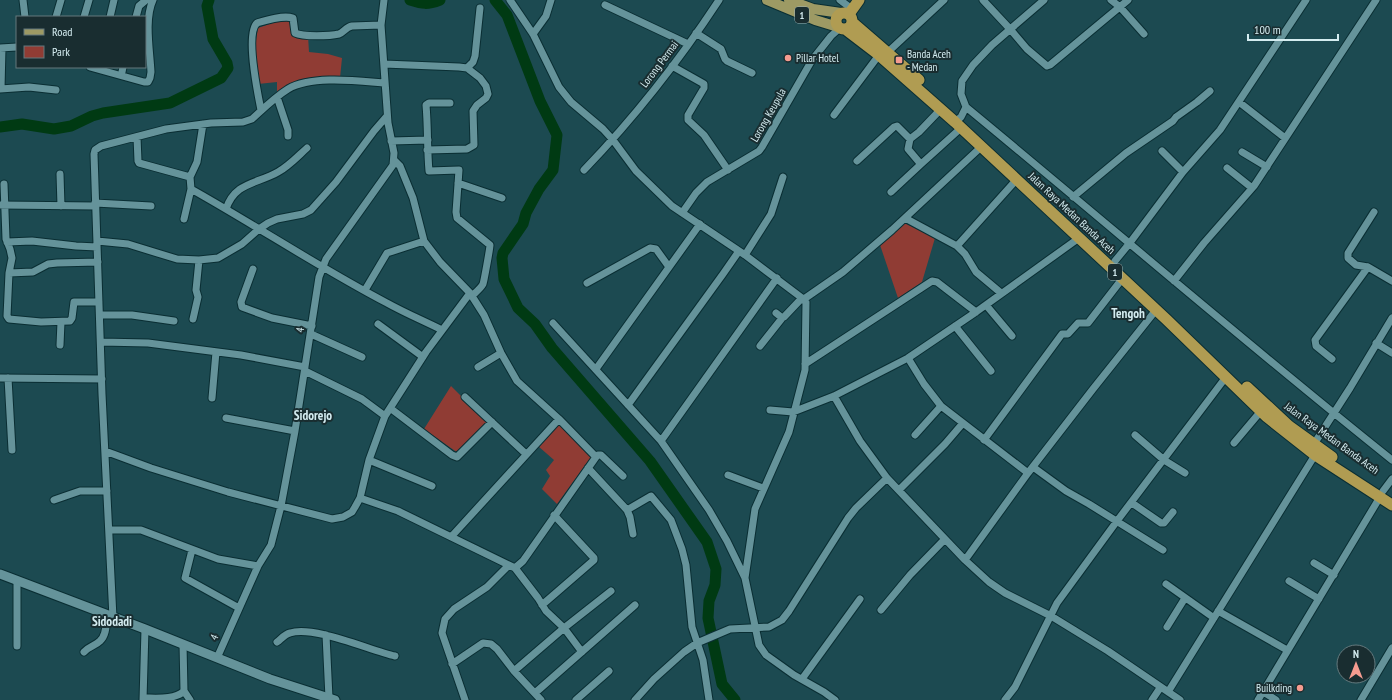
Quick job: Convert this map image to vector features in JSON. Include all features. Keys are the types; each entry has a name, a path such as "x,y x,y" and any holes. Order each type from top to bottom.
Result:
{"highway":[{"name":"Jalan Raya Medan Banda Aceh","path":"847,18 941,109 959,122 981,147 1017,179 1122,279 1156,310 1169,317 1314,450"},
{"name":"Jalan Raya Medan Banda Aceh","path":"884,54 1115,261 1226,377 1261,411 1283,430 1385,495 1392,505"}],"main road":[{"name":"1","path":"767,0 815,20 847,18"},
{"name":"1","path":"789,0 804,3 813,9 847,18"}],"street":[{"path":"23,0 25,16"},
{"path":"56,16 61,0"},
{"path":"84,16 89,0"},
{"path":"110,16 114,0"},
{"path":"136,16 140,6 146,0"},
{"path":"94,68 148,82 150,78 149,18 150,6 153,0"},
{"path":"384,0 381,25 387,116 394,160 400,166 413,198 424,241 440,262 471,294 484,315 501,353 517,381 559,419 596,457"},
{"path":"533,34 546,16 551,0"},
{"name":"Lorong Permai","path":"584,170 613,140 672,66 719,0"},
{"path":"840,0 847,18"},
{"path":"834,115 884,54 944,0"},
{"path":"983,0 1027,50 1045,66 1048,66 1128,0"},
{"path":"1044,0 992,46 973,66 962,81 962,94 966,107 1333,413 1392,460"},
{"path":"1111,0 1120,7 1144,34"},
{"path":"1115,261 1130,244 1183,172 1220,130 1306,0"},
{"path":"1174,281 1204,242 1252,188 1267,168 1285,138 1376,0"},
{"path":"511,1 533,34 560,86 571,102 603,129 636,171 672,206 745,255 803,298 806,310 805,364 803,380 786,440 757,502 745,578"},
{"path":"605,5 688,44"},
{"path":"467,68 473,62 475,56 480,8"},
{"path":"262,110 254,70 254,29 258,23 283,17 292,17 295,33 310,35 340,34 348,27 352,26 381,25"},
{"name":"Lorong Keupula","path":"682,213 700,188 707,182 759,151 812,60 847,18"},
{"path":"696,33 721,49 727,61 752,73"},
{"path":"16,47 1,48 1,89 29,87 56,90"},
{"path":"384,64 467,68 485,83 488,91 486,98 476,105 473,111 474,145 467,149 427,150"},
{"path":"672,66 704,84 704,88 688,115 688,120 704,135 728,170"},
{"path":"111,68 123,70 144,78 150,78"},
{"path":"84,652 100,641 110,617 109,530 99,302 95,150 102,146 166,129 203,124 243,122 252,118 277,97 295,86 322,80 385,83"},
{"path":"1073,197 1126,153 1173,121 1210,90"},
{"path":"277,97 288,130 288,136"},
{"path":"1239,102 1285,138"},
{"path":"105,451 151,468 221,489 332,519 343,517 352,512 360,498 369,460 385,416 442,330 471,294 484,283 490,245 457,218 458,170 429,171 427,150 427,103 450,103"},
{"path":"891,192 920,165 959,122 966,107"},
{"path":"920,165 920,162 908,149 910,139 919,132 941,109"},
{"path":"7,242 32,241 76,246 128,244 176,259 199,260 218,258 242,244 260,229 278,219 303,214 311,210 336,182 387,116"},
{"path":"184,219 191,189 190,177 197,162 203,124"},
{"path":"857,161 895,126 910,139"},
{"path":"137,137 139,164 190,177"},
{"path":"391,140 428,140"},
{"path":"760,346 783,317 803,298 843,272 905,218 981,147"},
{"path":"226,209 232,196 241,188 278,172 290,164 307,148"},
{"path":"1162,152 1183,172"},
{"path":"1242,152 1267,168"},
{"name":"4","path":"217,658 258,566 271,545 281,506 295,431 319,277 323,266 390,170 394,160"},
{"path":"1227,168 1252,188"},
{"path":"60,174 61,206"},
{"path":"745,255 770,214 783,177"},
{"path":"957,246 1017,179"},
{"path":"458,183 502,198"},
{"path":"4,184 2,206 6,239 12,258 8,273 7,316 9,319 61,322 71,320 74,302 99,302"},
{"path":"191,189 388,303 442,330"},
{"path":"2,206 61,206 96,204 151,206"},
{"path":"1374,212 1348,255 1349,260 1356,265 1368,268 1392,282"},
{"path":"905,218 957,246 965,254 976,272 1001,293"},
{"path":"596,369 700,224"},
{"path":"770,410 793,412 834,396 908,358 1080,238"},
{"path":"365,290 387,253 424,241"},
{"path":"587,283 650,248 656,249 669,267"},
{"path":"628,405 739,251"},
{"path":"193,319 198,297 196,290 199,260"},
{"path":"8,273 33,272 48,264 98,262"},
{"path":"1332,359 1316,346 1315,340 1368,268"},
{"path":"253,269 241,302 242,307 272,318 312,326"},
{"path":"661,441 777,278"},
{"path":"984,440 1062,334 1068,334 1078,324 1088,323 1122,279"},
{"path":"805,364 932,281 937,282 976,312"},
{"path":"986,305 1012,336"},
{"path":"965,560 1028,473 1156,310"},
{"path":"776,313 783,317"},
{"path":"100,315 132,315 174,321"},
{"path":"1168,692 1216,615 1314,450 1333,413 1392,318"},
{"path":"60,345 61,322"},
{"path":"553,323 661,441 709,510 727,541 745,578 754,628 759,645 766,655 774,662 835,700"},
{"path":"378,324 423,357"},
{"path":"955,326 991,371"},
{"path":"311,334 362,357"},
{"path":"101,342 148,343 216,352 305,369 362,399 385,416"},
{"path":"1376,343 1392,353"},
{"path":"212,398 216,352"},
{"path":"478,367 501,353"},
{"path":"908,358 924,384 941,406 1028,473"},
{"path":"1005,700 1016,687 1057,603 1226,377"},
{"path":"0,378 102,379"},
{"path":"8,378 12,450"},
{"path":"465,396 526,454"},
{"path":"834,396 860,440 887,478 965,560 989,582 1108,651 1160,688 1180,700"},
{"path":"915,435 941,406"},
{"path":"390,408 452,455 457,457 492,422"},
{"path":"1234,443 1261,411"},
{"path":"226,418 295,431"},
{"path":"451,537 559,419"},
{"path":"899,490 940,450 964,423"},
{"path":"1135,435 1164,460 1185,473"},
{"path":"465,700 442,633 445,619 454,609 487,587 511,567 523,561 554,515 598,455 601,455 623,476"},
{"path":"369,460 432,486"},
{"path":"1033,467 1066,491 1162,550"},
{"path":"588,468 627,510 633,534"},
{"path":"728,476 763,488"},
{"path":"635,700 654,679 684,652 699,642 730,629 769,627 782,620 848,518 856,508 887,478"},
{"path":"1258,700 1287,650 1385,495 1392,479"},
{"path":"54,500 80,491 107,491"},
{"path":"627,510 651,496 671,520 682,549 686,565 692,627 699,642 709,700"},
{"path":"360,498 398,511 511,567 546,611 564,628 582,652"},
{"path":"1132,503 1161,523 1167,521 1173,512"},
{"path":"542,605 594,560 594,558 554,515"},
{"path":"109,530 141,530 218,559 258,566"},
{"path":"881,610 910,576 945,539"},
{"path":"192,550 185,578 239,608"},
{"path":"1314,564 1334,575"},
{"path":"0,574 145,629 270,679 332,699 326,635"},
{"path":"17,581 17,646"},
{"path":"1289,581 1319,599"},
{"path":"1166,584 1185,598 1216,615 1287,650"},
{"path":"514,671 564,628 611,591"},
{"path":"802,679 860,598"},
{"path":"1167,627 1185,598"},
{"path":"534,693 635,605"},
{"path":"145,629 144,699 172,697 180,695 184,691"},
{"path":"277,642 288,633 303,631 326,635 395,656"},
{"path":"452,664 483,643 491,644 541,700"},
{"path":"183,644 184,691 190,700"},
{"path":"1361,700 1392,648"},
{"path":"576,700 609,671"},
{"path":"1152,700 1160,688"},
{"path":"1262,691 1276,700"}],"green space":[{"path":"292,18 293,34 308,36 309,52 328,54 342,58 340,78 324,77 291,85 277,94 277,82 258,84 255,47 258,28"},
{"path":"904,223 935,238 922,282 898,298 880,245"},
{"path":"451,386 487,422 458,453 424,429"},
{"path":"558,422 591,457 557,504 542,489 550,476 546,470 554,460 538,446"}],"waterway":[{"path":"0,127 22,124 54,129 71,126 92,116 103,113 170,103 221,78 228,68 227,63 213,39 207,6 209,0"},
{"path":"410,0 425,3 432,3 440,0"},
{"path":"495,0 507,15 540,101 557,135 553,170 539,189 526,213 523,224 503,253 504,279 518,308 535,324 552,348 650,461 707,542 716,569 715,585 709,601 708,618 722,684 735,700"}],"place":[{"name":"Pillar Hotel","path":"788,58"},
{"name":"Banda Aceh - Medan","path":"899,60"},
{"name":"Builkding","path":"1300,688"}],"district":[{"name":"Tengoh","path":"1128,313"},
{"name":"Sidorejo","path":"313,415"},
{"name":"Sidodadi","path":"112,621"}]}
